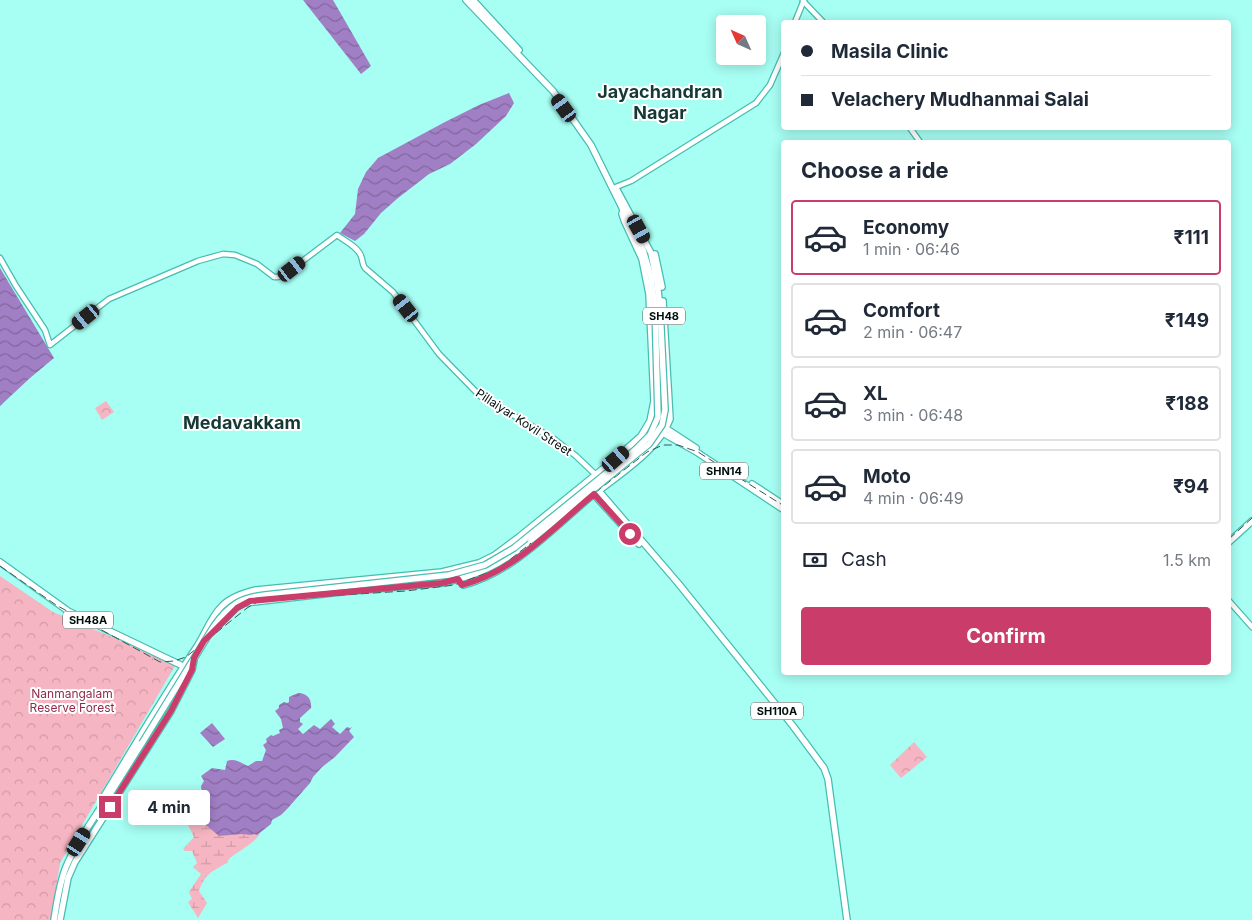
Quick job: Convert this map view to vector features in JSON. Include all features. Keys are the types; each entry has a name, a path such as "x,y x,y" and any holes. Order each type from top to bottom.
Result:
{"main road":[{"path":"466,0 552,91 586,135"},
{"path":"60,920 68,878 75,862 171,711 192,670 194,658 204,641 229,615 244,603 442,583 479,573 503,562 643,450 659,432 663,422 664,410 657,308 652,258 644,239 586,135 555,89 473,0"},
{"path":"54,920 62,876 70,857 217,622 228,609 240,601 264,595 449,575 485,565 514,548 635,450 650,435 658,417 657,308 645,254 623,210 617,192"},
{"name":"SH48","path":"623,210 624,220 642,258 648,285 654,401 649,423"},
{"name":"SH48","path":"629,213 638,220 650,243 657,260 660,276 670,411 670,419 665,430"},
{"path":"102,807 101,801 220,607 227,602 256,590 442,572 468,567 495,555 564,501 628,448 641,436 649,423"},
{"name":"SHN14","path":"649,423 665,430 781,503"},
{"path":"458,579 462,585 474,582 502,568 523,554 637,460 658,441 665,430"},
{"name":"SHN14","path":"665,430 781,508"},
{"path":"628,448 637,460"},
{"name":"SH110A","path":"587,482 678,584 792,727 823,774 846,920"},
{"path":"564,501 574,511"},
{"path":"1231,534 1252,516"},
{"path":"1231,540 1252,521"},
{"name":"SH48A","path":"0,562 68,611 192,670"},
{"path":"240,595 244,603"},
{"path":"175,661 184,659 197,647"}],"street":[{"path":"796,20 804,1 821,20"},
{"path":"617,192 631,181 756,103 770,85 781,60"},
{"name":"Pillaiyar Kovil Street","path":"0,258 45,330 50,345 109,298 198,261 223,254 236,255 257,264 274,277 278,277 292,269 337,234 357,250 361,256 362,265 393,292 418,328 457,374 480,396 554,439 596,475"},
{"path":"1231,603 1252,626"}],"green space":[{"path":"106,401 114,412 102,420 95,408"},
{"name":"Nanmangalam Reserve Forest","path":"0,576 53,612 176,664 60,863 51,920 0,920"},
{"path":"914,742 927,757 901,778 890,765"},
{"path":"193,804 197,817 221,836 230,834 260,834 250,844 230,858 227,863 206,877 199,891 207,903 198,918 188,902 192,899 189,892 201,874 193,867 197,863 192,851 185,851 183,849 194,837 188,825 193,819 190,813"}],"water":[{"path":"303,0 333,0 371,66 361,74"},
{"path":"509,93 514,103 506,116 476,144 450,164 429,174 398,198 355,241 340,233 355,214 358,189 366,172 378,158 479,105"},
{"path":"0,268 54,358 0,406"},
{"path":"298,693 306,695 310,699 311,705 311,708 300,718 300,722 303,724 298,729 303,734 314,725 320,729 331,719 335,724 332,727 340,734 347,727 352,727 349,731 354,737 335,757 322,767 288,808 257,835 219,836 193,814 193,807 202,794 201,786 204,781 201,776 212,768 225,770 227,761 230,760 238,761 248,766 256,761 262,761 266,750 263,745 267,742 266,739 271,735 280,733 279,730 283,728 281,719 275,711 279,708 279,705 289,702 289,697"},
{"path":"212,723 225,739 213,747 200,733"}],"railway":[{"path":"0,566 56,605 160,662 174,661 186,657 247,608 261,600 406,591 454,585 498,569 647,452 663,445 678,445 698,452 781,504"},
{"path":"1231,537 1252,518"}],"district":[{"name":"Jayachandran Nagar","path":"660,101"},
{"name":"Medavakkam","path":"242,422"}],"route":[{"path":"110,807 171,711 192,670 194,658 204,641 213,630 244,603 442,583 458,579 462,585 474,582 502,568 523,554 594,494 630,534"}]}
